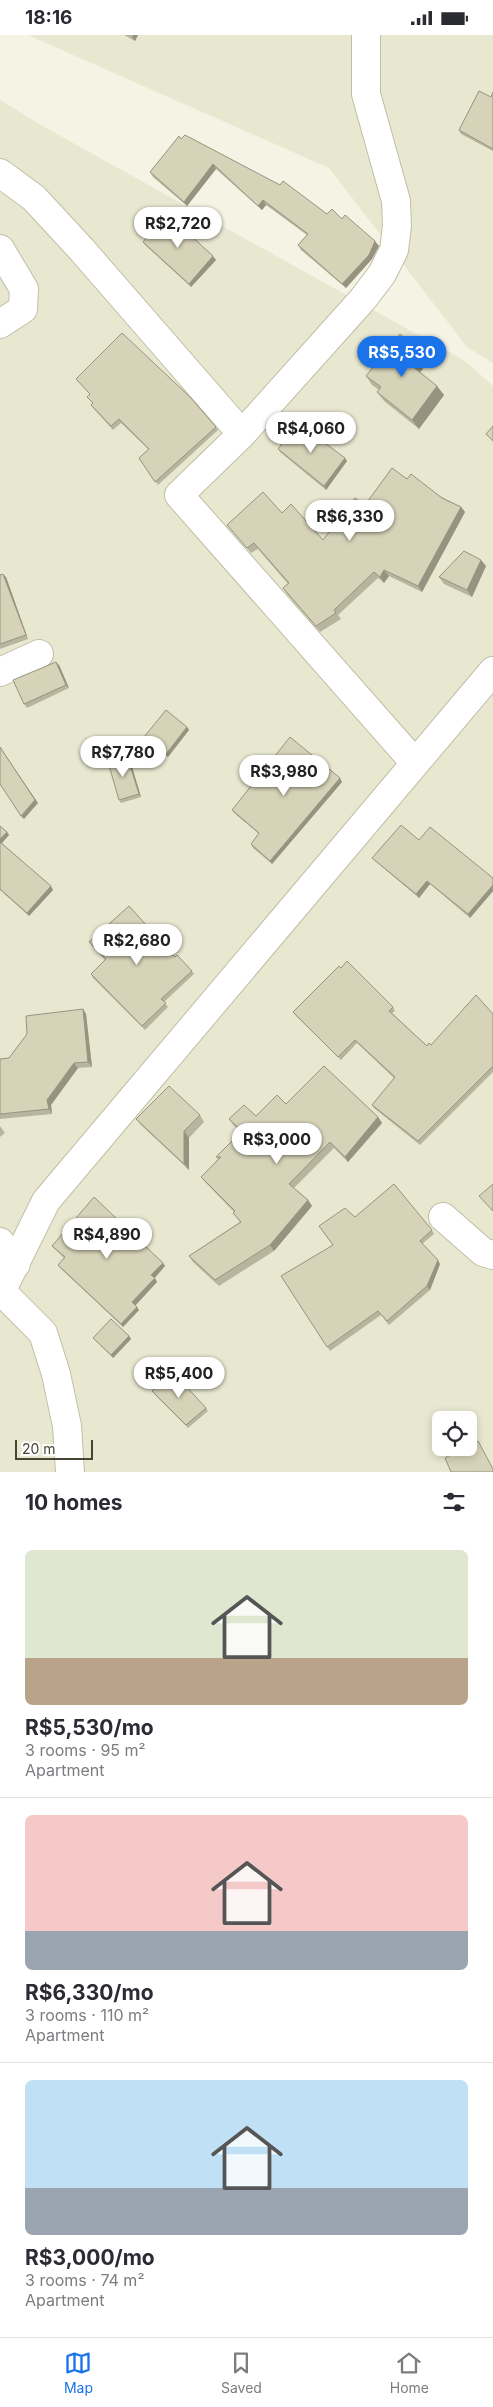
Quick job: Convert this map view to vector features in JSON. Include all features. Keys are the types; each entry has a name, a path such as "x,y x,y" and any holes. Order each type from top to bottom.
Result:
{"street":[{"path":"366,35 366,94 396,201 397,227 394,250 382,274 363,299 242,434 179,495 416,763"},
{"path":"0,173 34,198 82,250 242,434"},
{"path":"0,249 24,289 23,309 0,324"},
{"path":"0,672 39,654"},
{"path":"70,1472 67,1425 56,1374 43,1333 1,1293 46,1201 493,671"},
{"path":"444,1217 483,1252 493,1255"},
{"path":"0,1242 16,1264"}],"shaded area":[{"path":"28,35 493,35 493,363 467,347 329,168"},
{"path":"0,100 39,124 465,361 493,386 493,1472 0,1472"}],"building":[{"path":"479,91 491,97 493,92 493,149 459,130"},
{"path":"185,135 280,185 283,181 327,214 332,209 342,219 345,215 375,241 369,255 342,284 298,245 308,234 263,200 258,206 213,164 184,202 150,172 179,136 181,139"},
{"path":"166,213 213,256 189,284 143,242"},
{"path":"122,333 190,397 216,427 155,482 139,458 149,449 119,419 111,426 91,405 93,403 87,397 90,394 76,379"},
{"path":"400,334 422,353 412,366 437,386 412,420 377,392 381,387 366,376"},
{"path":"298,423 345,458 324,486 278,449"},
{"path":"493,426 493,441 486,434"},
{"path":"392,468 407,479 411,474 442,498 461,507 418,586 384,570 380,577 374,572 334,610 336,613 316,626 283,588 289,583 254,543 247,548 227,525 263,492 282,513 291,504 323,540 355,498 365,505"},
{"path":"464,551 481,560 467,590 439,577"},
{"path":"3,574 26,635 0,644 0,575"},
{"path":"56,662 66,685 24,704 13,680"},
{"path":"166,710 187,727 166,754 144,737"},
{"path":"290,737 340,778 270,861 251,844 259,833 232,810"},
{"path":"0,747 35,800 21,816 0,784"},
{"path":"127,756 139,794 119,800 108,762"},
{"path":"401,825 419,840 430,827 493,878 493,885 468,914 427,881 416,894 372,858"},
{"path":"0,826 7,832 0,839"},
{"path":"0,842 51,886 27,913 0,889"},
{"path":"129,906 175,957 177,955 192,971 161,999 166,1003 142,1026 91,974 106,959 89,942"},
{"path":"347,961 393,1007 389,1011 427,1046 429,1043 431,1045 476,995 493,1014 493,1066 418,1141 372,1105 395,1077 355,1040 338,1057 293,1012 339,966 341,968"},
{"path":"83,1009 88,1062 74,1063 47,1100 49,1109 0,1114 0,1059 9,1058 27,1034 26,1016"},
{"path":"324,1066 378,1117 345,1157 330,1142 289,1184 308,1200 270,1245 215,1280 189,1256 241,1222 233,1213 235,1211 201,1177 221,1157 216,1157 242,1131 229,1119 244,1105 256,1116 277,1095 286,1104"},
{"path":"169,1086 200,1115 184,1131 184,1164 136,1119"},
{"path":"394,1184 432,1230 420,1241 438,1260 427,1286 387,1321 378,1311 327,1347 281,1276 333,1245 319,1226 345,1208 355,1217"},
{"path":"493,1184 493,1211 479,1196"},
{"path":"94,1197 163,1263 151,1275 155,1278 132,1302 137,1307 121,1324 58,1265 65,1257 52,1246"},
{"path":"111,1319 129,1336 111,1355 93,1338"},
{"path":"173,1372 206,1408 186,1425 152,1391"},
{"path":"477,1442 493,1472 451,1472 445,1458 449,1456 477,1456"}]}
